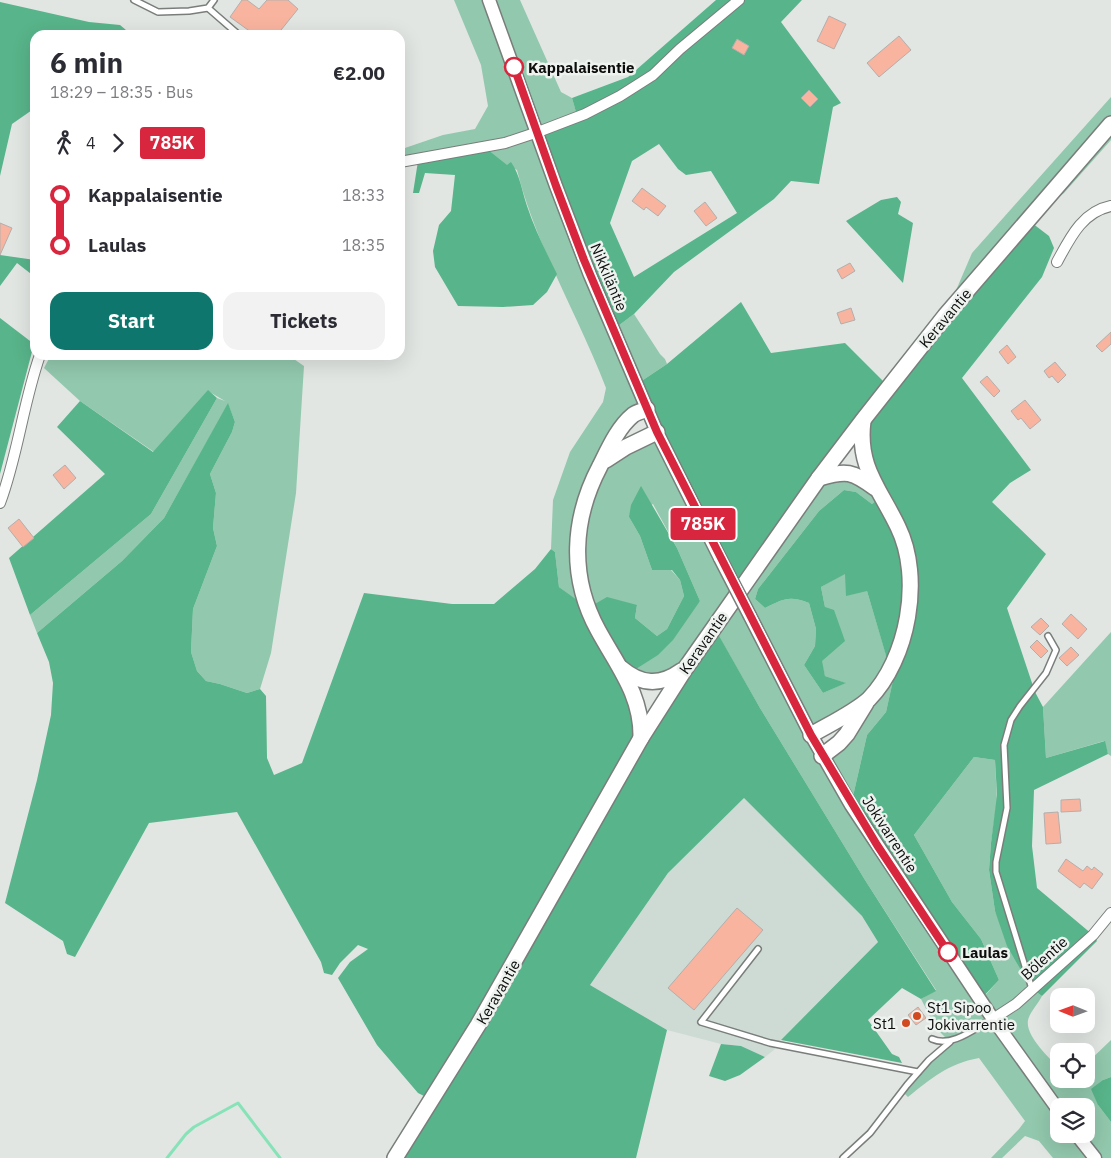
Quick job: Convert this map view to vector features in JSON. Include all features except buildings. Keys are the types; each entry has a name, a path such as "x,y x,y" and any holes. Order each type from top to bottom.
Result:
{"main road":[{"name":"Keravantie","path":"396,1158 478,1025 641,738 685,669 819,478 863,420 945,316 1111,124"},
{"path":"641,738 640,715 627,678 597,629 584,594 578,569 577,547 579,523 585,501 601,464 627,421 634,415 647,409"},
{"path":"822,756 839,744 848,734 868,700 890,669 901,646 908,618 911,585 906,554 900,529 878,491 864,460 861,443 863,420"},
{"path":"601,464 616,452 657,432"},
{"path":"819,478 845,472 858,476 878,491"},
{"path":"619,666 628,674 653,682 669,680 685,669"},
{"path":"811,735 868,700"}],"street":[{"name":"Nikkiläntie","path":"490,0 586,266 657,432 720,558"},
{"path":"405,161 505,142 585,114 653,75 680,49 739,0"},
{"path":"1057,262 1076,227 1094,212 1111,206"},
{"path":"0,503 14,459 31,383 38,360"},
{"name":"Jokivarrentie","path":"720,558 822,756 877,845 993,1019 1050,1098"},
{"name":"Bölentie","path":"993,1019 1016,1004 1093,934 1111,913"},
{"path":"1083,1143 1095,1158"}],"lane":[{"path":"134,0 158,12 208,8 214,0"},
{"path":"208,8 233,30"},
{"path":"1032,989 996,872 996,862 1007,808 1004,745 1011,720 1046,673 1056,650 1048,636"},
{"path":"758,949 701,1022 770,1043 918,1072"},
{"path":"843,1158 870,1133 928,1060 950,1042 993,1019"},
{"path":"932,1039 950,1042"}],"shaded area":[{"path":"744,798 862,916 878,942 781,1040 774,1050 765,1057 741,1046 721,1044 667,1030 590,985 668,873"}],"green space":[{"path":"454,0 520,0 561,92 572,98 577,115 614,329 634,314 667,364 637,384 647,409 601,462 657,432 741,589 819,478 835,474 882,497 872,504 856,492 844,490 819,511 758,589 755,599 765,608 786,599 796,599 809,603 816,629 815,646 804,665 823,693 845,683 825,676 821,661 825,607 821,587 845,573 867,591 890,668 901,646 886,712 867,735 851,805 981,1000 999,980 981,939 952,902 914,835 974,757 995,760 997,801 989,870 995,911 1032,989 1042,996 1028,1020 1030,1033 1050,1059 1050,1088 1095,1088 1095,1055 1111,1040 1111,1077 1103,1080 1098,1105 1111,1122 1111,1158 1053,1158 1039,1141 1025,1136 1002,1158 991,1158 1025,1121 979,1058 949,1068 908,1097 902,1091 950,1042 936,1028 921,999 936,990 865,880 760,708 714,628 669,680 628,674 700,601 677,548 653,504 629,517 640,536 652,570 671,570 680,580 684,596 667,629 657,636 635,618 637,605 588,609 559,587 555,552 551,549 553,500 570,452 603,402 606,388 546,253 525,198 517,170 507,165 405,162 405,148 443,135 475,129 488,106 481,65","holes":["862,710 822,755 811,735"]},
{"path":"716,0 802,0 781,22 841,103 833,107 819,184 791,181 774,199 674,272 634,314 614,329 538,132 578,119 572,98 628,77","holes":["659,144 678,169 686,175 711,171 737,213 634,277 610,223 632,161"]},
{"path":"0,2 89,22 120,25 126,30 30,30 30,111 12,124 0,176"},
{"path":"1111,97 1111,140 1064,193 1028,220 945,316 972,253"},
{"path":"488,150 507,165 511,162 514,167 534,224 557,274 547,292 533,305 503,307 458,306 435,267 433,251 439,225 451,211 455,175 425,173 419,193 413,193 418,161"},
{"path":"897,197 901,202 898,214 913,223 903,283 846,221 881,200"},
{"path":"1028,220 1049,236 1054,248 1042,277 962,378 1031,470 1010,483 992,502 1046,554 1007,608 1035,692 1043,707 1046,758 1105,741 1108,754 1034,790 1032,846 1037,888 1093,935 1097,941 1042,996 1032,989 1007,946 995,911 989,870 997,795 995,760 974,757 914,835 952,902 981,939 999,980 980,1000 851,805 867,735 886,712 900,649 890,669 867,591 846,596 845,574 821,587 825,607 834,610 845,641 822,661 825,676 846,683 823,693 804,665 815,646 816,629 809,603 796,599 786,599 765,608 755,599 758,589 819,511 844,490 856,492 872,504 881,497 863,421 741,589 637,384 667,364 741,302 771,353 845,343 889,387"},
{"path":"0,255 30,259 30,273 17,263 0,286"},
{"path":"0,318 30,341 30,359 0,474"},
{"path":"48,360 295,360 304,366 296,493 271,653 260,689 247,693 206,681 197,671 191,652 193,609 217,546 213,528 216,493 210,474 232,432 235,422 228,404 164,518 122,561 37,633 30,615 151,514 217,398 225,401 208,391 154,452 80,401 44,368"},
{"path":"208,390 217,398 151,514 30,615 9,558 105,474 57,427 80,401 153,452"},
{"path":"228,403 235,422 232,432 210,474 216,493 213,528 217,546 193,609 191,652 197,671 206,681 247,693 260,689 266,696 267,758 274,775 302,763 364,593 452,604 494,604 535,569 551,549 555,552 559,587 588,608 607,597 637,605 635,618 657,636 667,629 684,596 680,580 672,570 652,570 640,536 629,517 631,505 641,486 677,548 700,601 673,640 658,655 628,674 641,737 714,627 760,708 865,880 936,991 921,999 902,988 868,1020 892,1054 899,1057 902,1063 781,1040 878,942 862,916 744,798 668,873 590,985 667,1030 636,1158 395,1158 432,1100 418,1093 377,1045 338,978 350,962 368,949 358,945 340,963 332,975 324,973 321,962 237,812 149,823 75,957 67,954 63,941 5,903 37,780 51,715 53,683 49,662 37,633 122,561 164,518"},
{"path":"1111,632 1111,756 1108,754 1104,741 1046,758 1043,707"},
{"path":"721,1044 741,1046 765,1057 740,1075 725,1081 709,1076"},
{"path":"1111,1077 1111,1122 1098,1105 1091,1089 1095,1088 1103,1080"}],"waterway":[{"path":"167,1158 194,1127 238,1103 280,1158"}],"bus line":[{"name":"785K","path":"514,67 584,260 657,432 811,735 851,805 948,952"}],"place":[{"name":"Kappalaisentie","path":"514,67"},
{"name":"Laulas","path":"948,952"},
{"name":"St1 Sipoo Jokivarrentie","path":"917,1016"},
{"name":"St1","path":"906,1023"}]}
